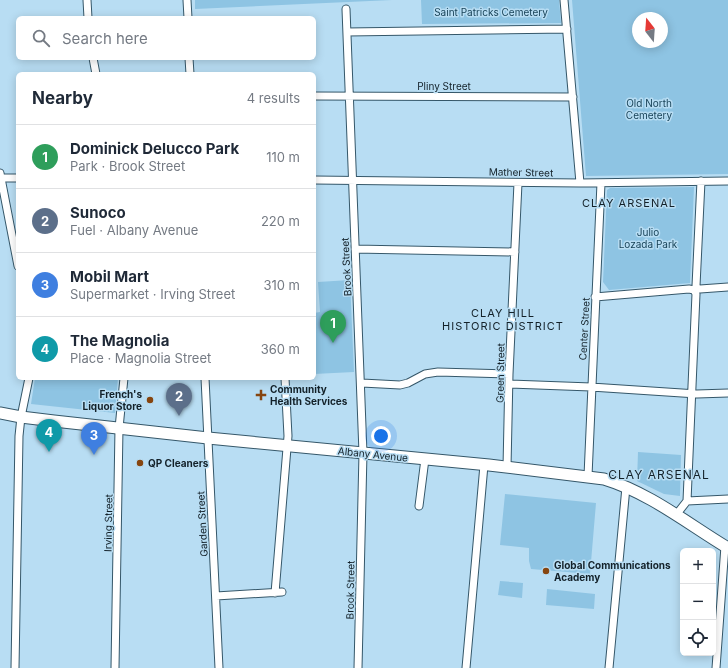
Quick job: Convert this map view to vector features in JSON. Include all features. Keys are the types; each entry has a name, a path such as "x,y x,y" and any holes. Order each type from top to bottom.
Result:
{"highway":[{"name":"Albany Avenue","path":"0,413 21,417 208,438 588,476 604,479 640,493 726,547"}],"street":[{"path":"87,0 88,16"},
{"path":"187,0 188,16"},
{"path":"564,0 580,183"},
{"name":"Brook Street","path":"346,9 364,453 358,668"},
{"path":"347,32 566,29"},
{"path":"93,60 96,72"},
{"path":"190,60 190,72"},
{"name":"Pliny Street","path":"316,96 573,97"},
{"path":"0,173 16,256"},
{"path":"0,178 16,178"},
{"name":"Mather Street","path":"316,180 518,183 728,181"},
{"path":"676,515 687,501 695,289 701,181"},
{"name":"Green Street","path":"507,467 510,384 509,374 518,183"},
{"name":"Center Street","path":"588,476 601,183"},
{"path":"355,249 515,252"},
{"path":"595,297 728,287"},
{"path":"362,383 400,385 408,383 426,374 438,372 509,374"},
{"path":"15,668 19,443 21,417 29,380"},
{"name":"Irving Street","path":"115,668 119,428 124,380"},
{"name":"Garden Street","path":"205,380 219,668"},
{"path":"216,596 279,593 288,426 285,380"},
{"path":"510,384 591,387 692,394 728,393"},
{"path":"419,506 425,459"},
{"path":"466,668 484,465"},
{"path":"609,668 626,487"},
{"path":"687,501 728,499"},
{"path":"716,668 726,547"}],"green space":[{"path":"195,0 392,0 195,9"},
{"name":"Saint Patricks Cemetery","path":"421,0 559,0 561,23 422,24"},
{"name":"Old North Cemetery","path":"572,0 728,0 728,174 586,176"},
{"name":"Julio Lozada Park","path":"694,187 690,283 609,290 603,282 607,190 610,188"},
{"path":"350,280 354,372 316,374 316,313 320,312 318,282"},
{"path":"35,380 118,380 115,413 31,404"},
{"path":"638,452 681,455 680,496 664,494 637,481"},
{"path":"505,494 596,503 590,574 531,569 529,561 529,548 500,545"},
{"path":"500,581 523,583 522,598 498,595"},
{"path":"547,589 595,594 594,609 546,605"}],"place":[{"name":"Dominick Delucco Park","path":"333,343"},
{"name":"Community Health Services","path":"261,395"},
{"name":"French's Liquor Store","path":"150,400"},
{"name":"Sunoco","path":"179,416"},
{"name":"The Magnolia","path":"49,452"},
{"name":"Mobil Mart","path":"94,455"},
{"name":"QP Cleaners","path":"140,463"},
{"name":"Global Communications Academy","path":"546,571"}],"district":[{"name":"CLAY ARSENAL","path":"629,203"},
{"name":"CLAY HILL HISTORIC DISTRICT","path":"503,319"},
{"name":"CLAY ARSENAL","path":"659,475"}]}
